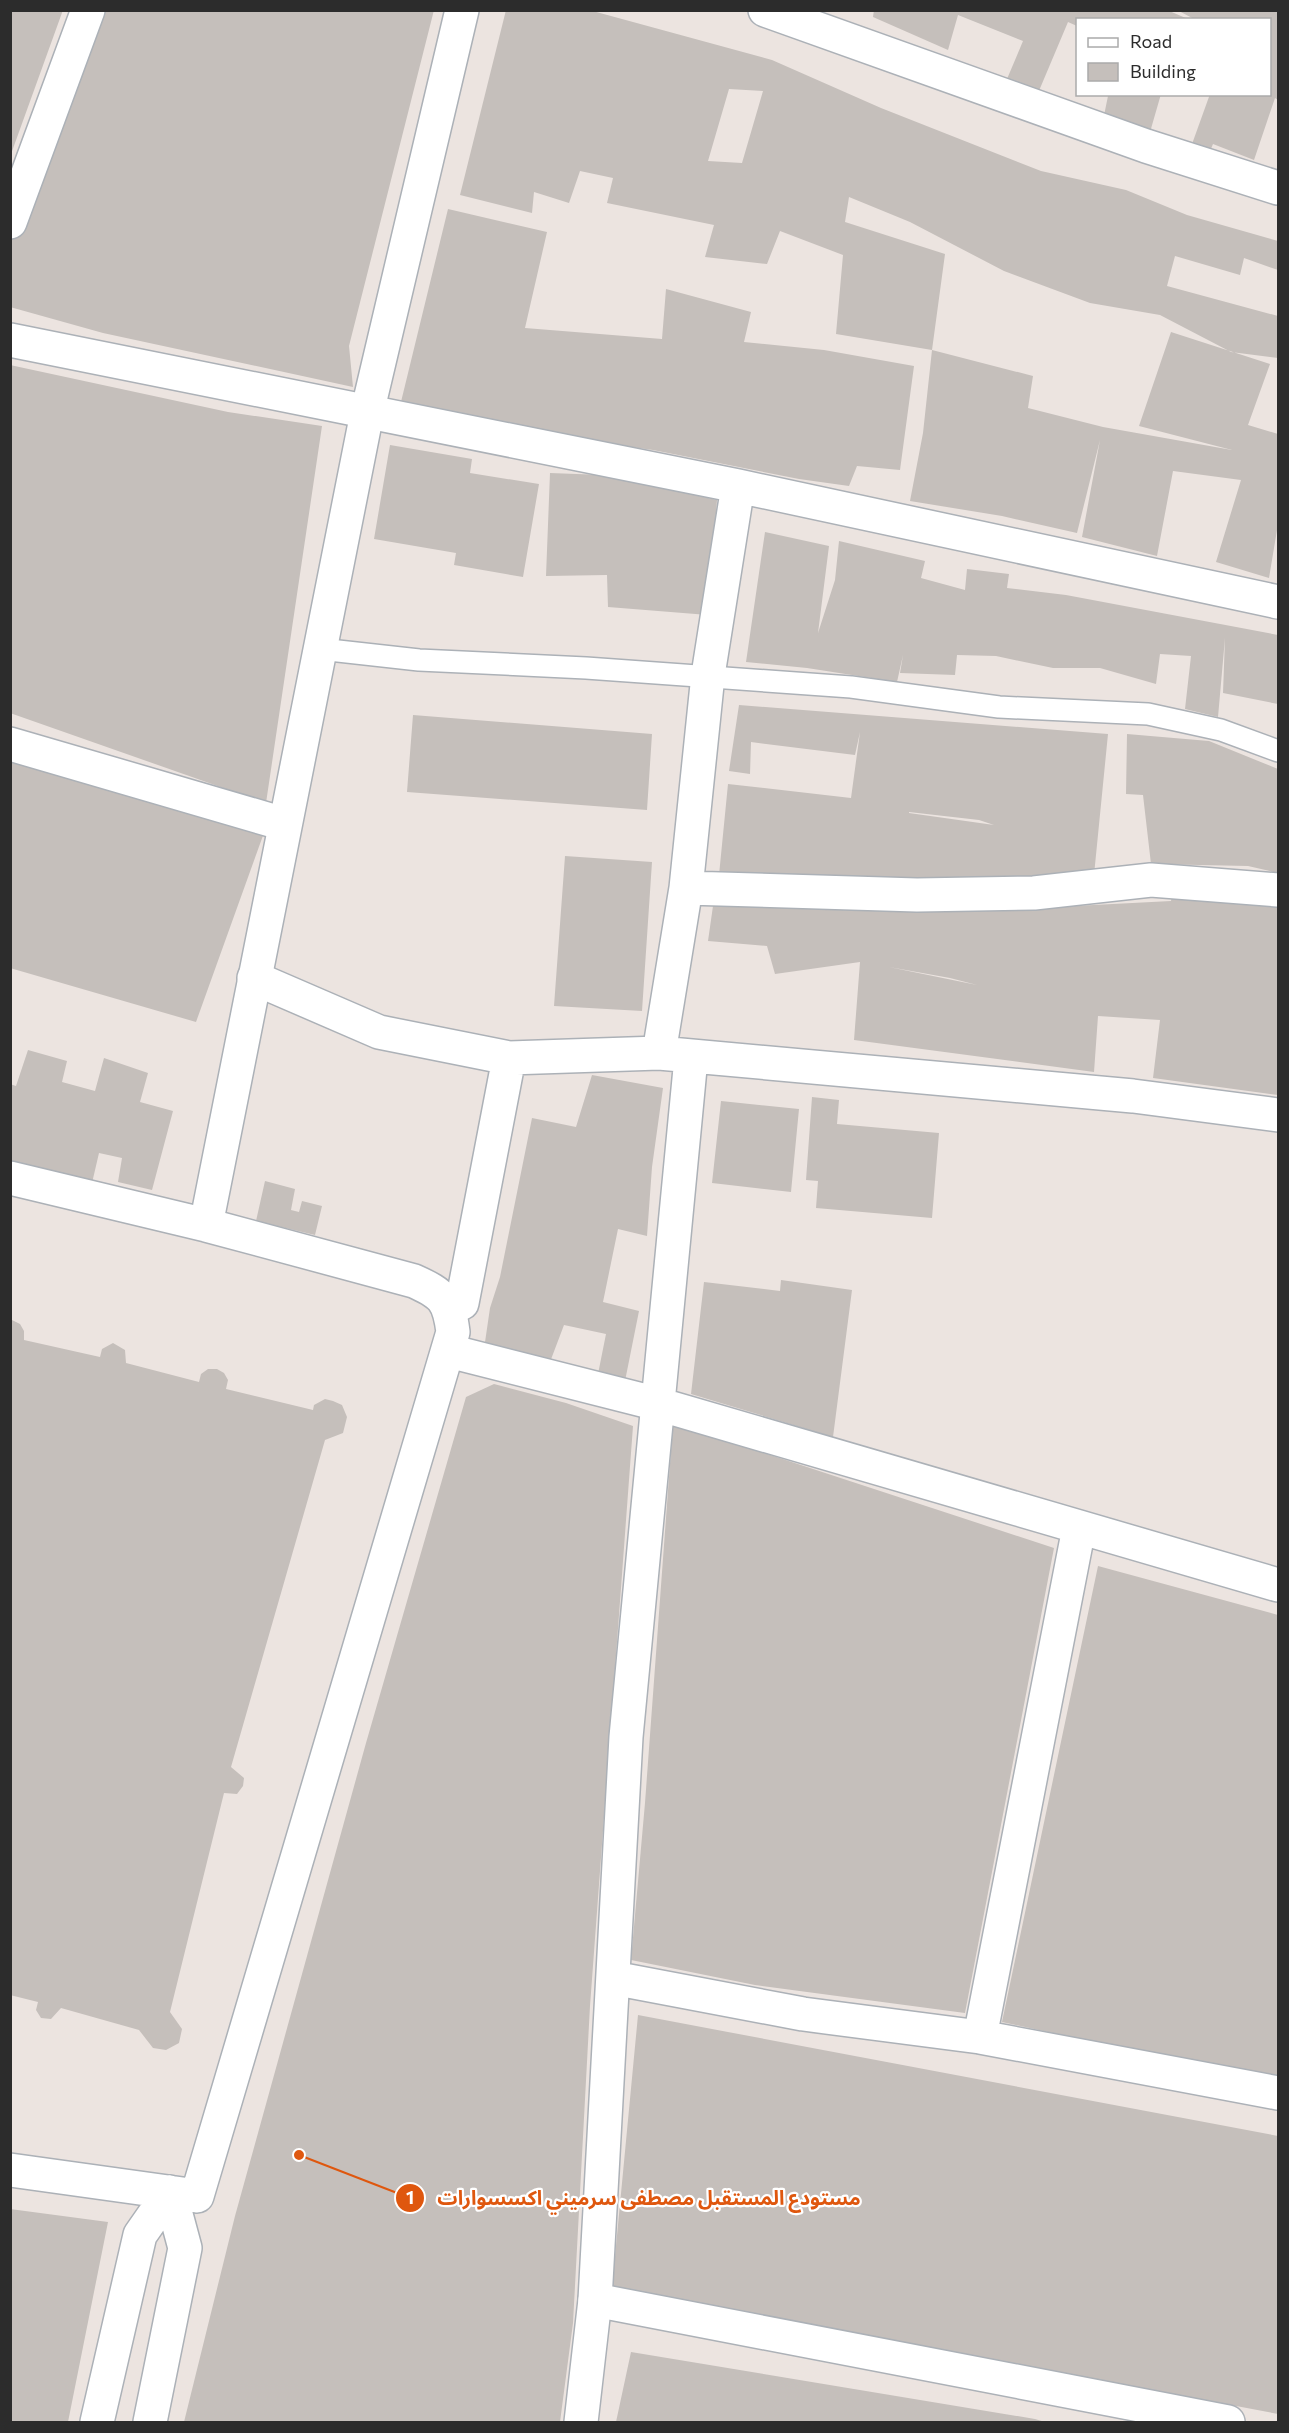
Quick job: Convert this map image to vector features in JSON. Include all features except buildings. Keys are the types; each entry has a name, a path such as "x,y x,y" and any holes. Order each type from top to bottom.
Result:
{"street":[{"path":"10,222 88,10"},
{"path":"206,1225 367,413 462,10"},
{"path":"765,10 1146,146 1278,188"},
{"path":"10,340 738,486 1278,602"},
{"path":"659,1053 686,888 708,675 738,486"},
{"path":"10,744 284,824"},
{"path":"686,888 929,895 1034,893 1151,880 1278,890"},
{"path":"254,978 379,1032 509,1058 659,1053 691,1058 1132,1096 1278,1115"},
{"path":"450,1309 462,1303 509,1058"},
{"path":"581,2422 595,2300 626,1737 691,1058"},
{"path":"10,1178 206,1225 414,1281 438,1291 450,1309 453,1332 197,2196 10,2170"},
{"path":"449,1351 658,1404 1278,1585"},
{"path":"980,2037 1079,1528"},
{"path":"613,1978 803,2013 980,2037 1278,2093"},
{"path":"97,2422 140,2235 170,2192"},
{"path":"150,2422 185,2248 170,2192"},
{"path":"595,2300 1228,2422"}],"lane":[{"path":"320,649 419,660 708,675 851,687 999,707 1148,714 1221,730 1278,751"}],"place":[{"name":"مستودع المستقبل مصطفى سرميني اكسسوارات","path":"299,2155"}]}
